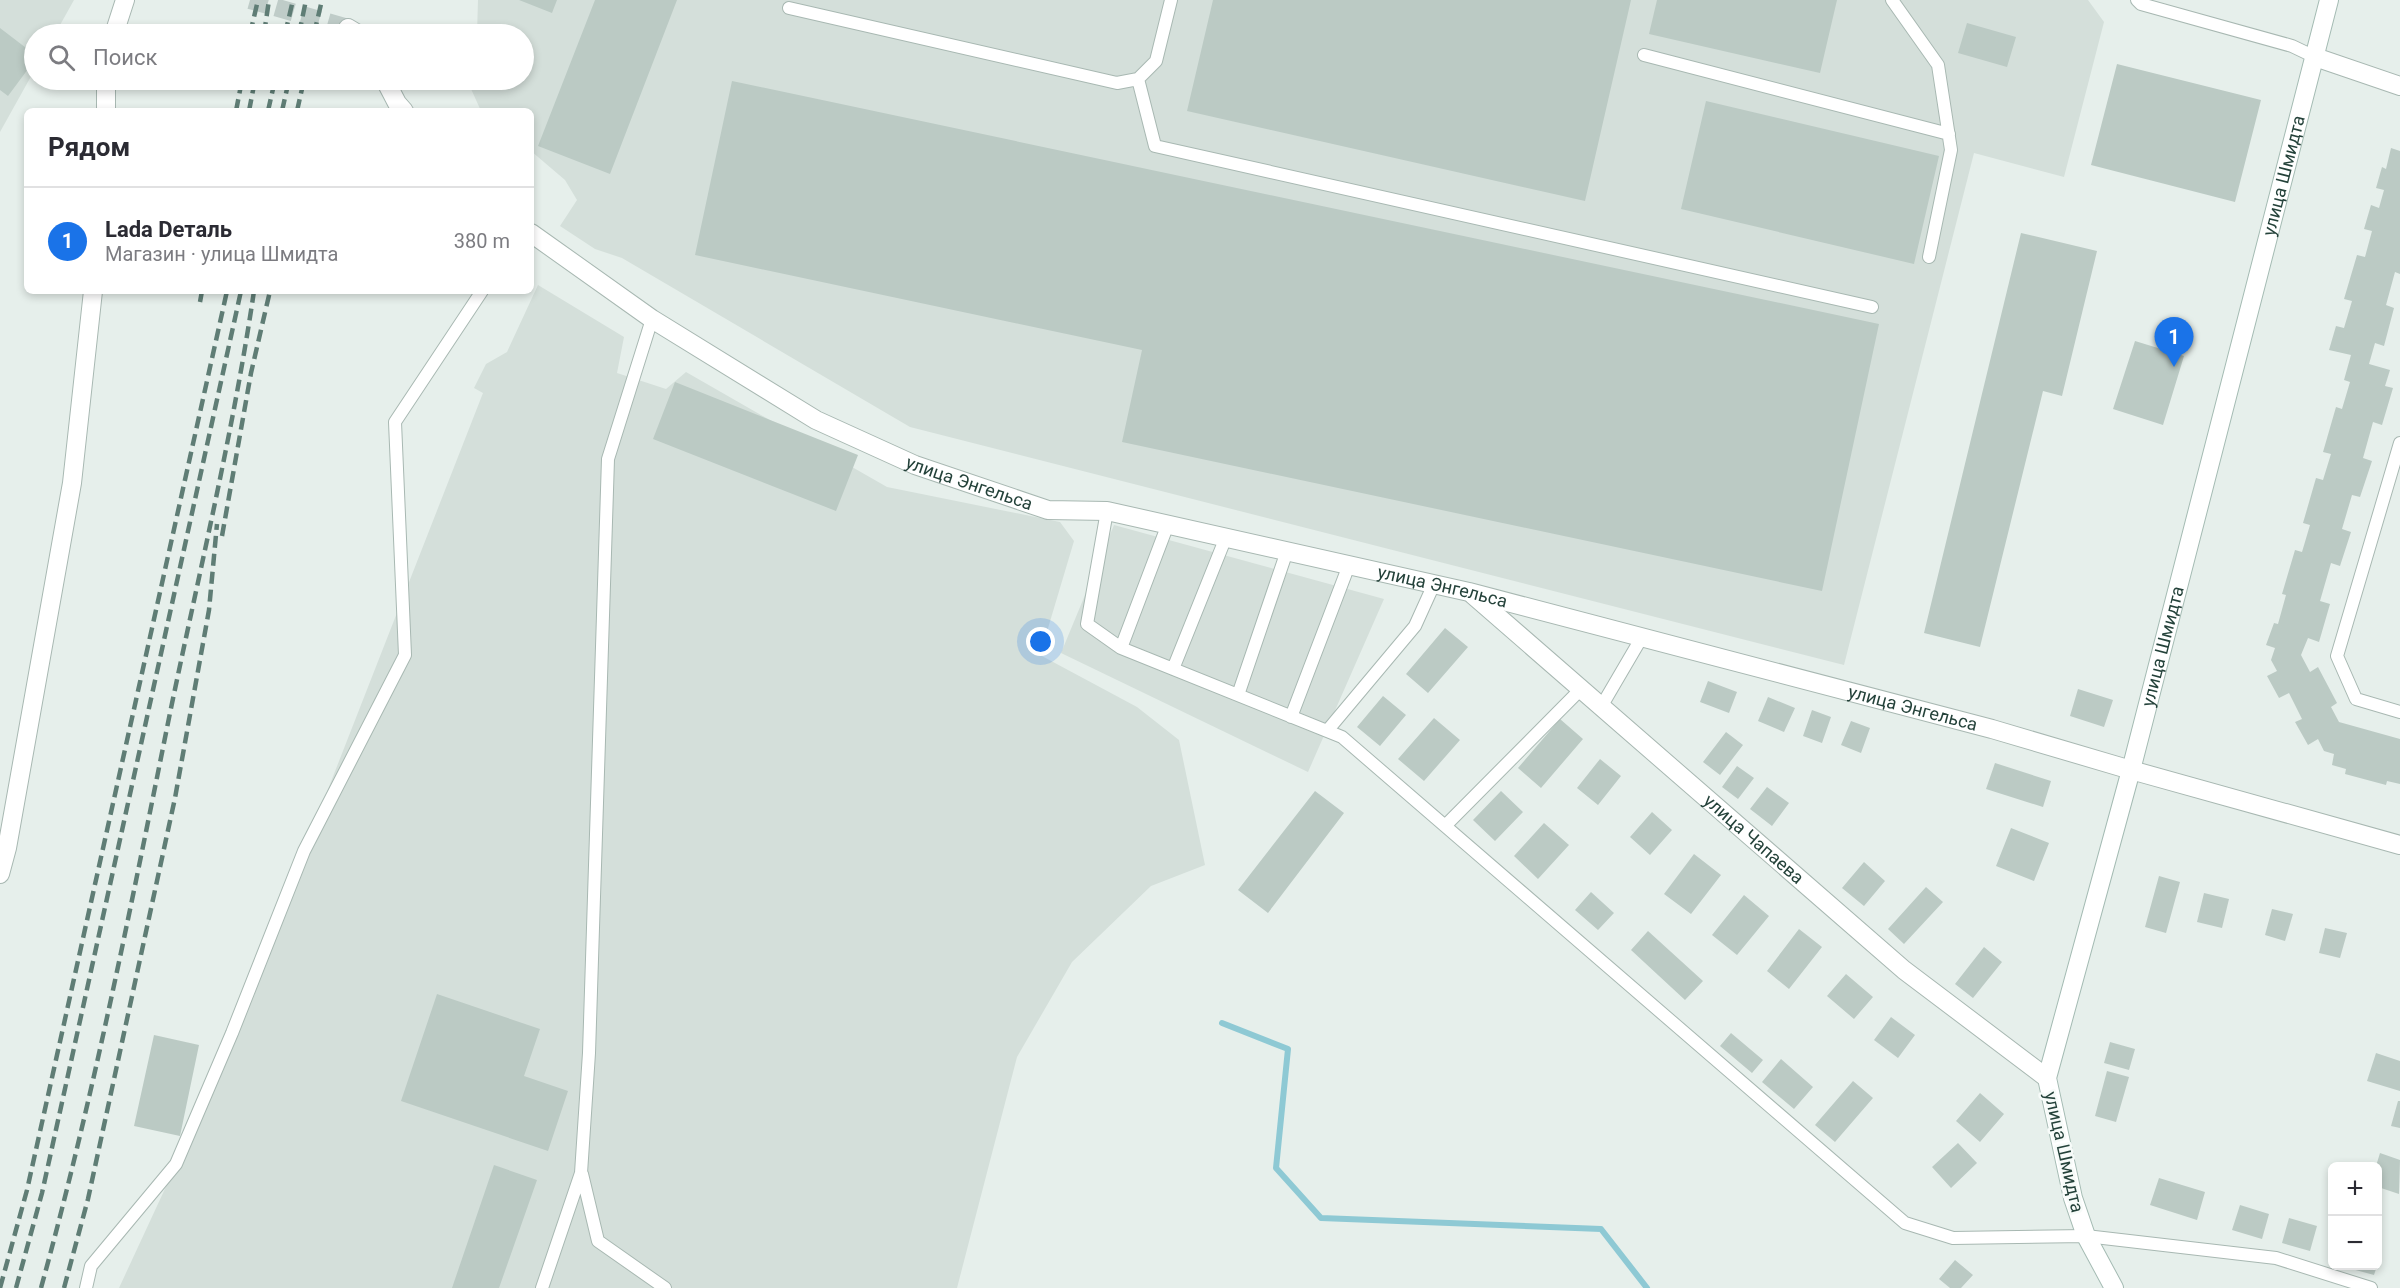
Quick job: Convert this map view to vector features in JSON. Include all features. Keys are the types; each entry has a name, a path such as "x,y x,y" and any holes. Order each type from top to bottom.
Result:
{"street":[{"path":"117,24 125,0"},
{"name":"улица Шмидта","path":"2114,1288 2086,1236 2073,1198 2047,1078 2131,770 2329,0"},
{"path":"2315,57 2400,86"},
{"path":"106,90 106,108"},
{"path":"390,90 401,108"},
{"name":"улица Энгельса","path":"534,235 652,319 816,420 915,465 1048,510 1107,511 1469,592 1992,729 2400,845"},
{"path":"0,874 7,848 72,483 93,294"},
{"name":"улица Чапаева","path":"1469,592 1904,970 2047,1078"}],"lane":[{"path":"789,8 1117,84 1138,79 1156,61 1171,0"},
{"path":"1892,0 1938,65 1951,150 1929,257"},
{"path":"2137,0 2141,4 2292,46 2315,57"},
{"path":"1644,56 1948,134"},
{"path":"1138,79 1155,146 1872,307"},
{"path":"86,1288 91,1266 176,1164 232,1033 304,851 405,655 394,422 480,294"},
{"path":"542,1288 581,1173 590,1029 608,459 652,319"},
{"path":"2400,443 2337,656 2356,699 2400,712"},
{"path":"1107,511 1087,624 1121,648 1342,737 1905,1223 1953,1238 2086,1236 2276,1258 2371,1288"},
{"path":"1121,648 1168,524"},
{"path":"1173,669 1226,537"},
{"path":"1238,695 1287,551"},
{"path":"1291,717 1349,565"},
{"path":"1327,731 1415,626 1434,584"},
{"path":"1601,707 1641,637"},
{"path":"1445,826 1581,689"},
{"path":"581,1173 598,1240 665,1288"}],"shaded area":[{"path":"0,0 74,0 61,24 24,24 24,89 0,132"},
{"path":"478,0 2088,0 2104,22 2064,177 1974,153 1844,665 910,427 622,258 595,249 560,226 577,200 565,180 534,154 534,108 480,108 472,90 534,90 534,24 477,24"},
{"path":"538,285 624,337 617,373 666,389 686,372 887,487 1060,522 1074,541 1040,655 1137,707 1179,740 1205,865 1151,886 1072,962 1017,1057 957,1288 119,1288 208,1096 483,393 474,388 486,364 507,352"},
{"path":"1114,525 1384,599 1308,772 1061,653"}],"building":[{"path":"519,0 557,0 552,13"},
{"path":"595,0 677,0 610,174 538,146"},
{"path":"1213,0 1631,0 1585,201 1187,111"},
{"path":"1657,0 1837,0 1820,73 1649,34"},
{"path":"1967,23 2016,37 2007,67 1958,53"},
{"path":"0,28 24,46 24,74 8,96 0,90"},
{"path":"2117,64 2261,100 2235,202 2091,165"},
{"path":"732,81 1879,324 1822,591 1122,442 1142,350 695,255"},
{"path":"1706,101 1939,156 1914,264 1681,209"},
{"path":"2391,148 2400,151 2400,274 2395,272 2386,305 2394,308 2384,346 2375,343 2369,364 2390,370 2385,386 2393,388 2382,425 2373,422 2363,458 2372,461 2360,497 2352,495 2342,529 2351,532 2340,566 2331,563 2320,601 2330,604 2319,642 2308,638 2301,655 2310,672 2318,667 2337,703 2331,707 2339,722 2400,739 2400,784 2387,781 2386,785 2345,774 2346,769 2332,765 2334,754 2324,751 2318,739 2308,745 2295,722 2302,719 2289,693 2279,698 2267,676 2277,671 2271,660 2275,648 2266,645 2274,623 2278,624 2286,595 2282,594 2295,550 2302,552 2310,525 2303,523 2316,478 2323,480 2331,454 2323,452 2336,407 2342,409 2350,382 2344,380 2351,355 2329,350 2336,326 2344,328 2352,301 2344,299 2357,255 2365,257 2372,231 2364,229 2371,205 2379,208 2384,190 2376,188 2382,167 2386,169"},
{"path":"2021,233 2097,251 2062,396 2043,391 1980,647 1924,633"},
{"path":"2135,341 2184,356 2163,425 2113,409"},
{"path":"675,382 858,455 836,511 653,439"},
{"path":"1445,628 1468,647 1428,693 1406,674"},
{"path":"1708,681 1737,692 1729,713 1700,702"},
{"path":"2078,689 2113,700 2104,727 2070,716"},
{"path":"1383,696 1406,715 1380,746 1357,727"},
{"path":"1768,697 1795,708 1784,732 1758,721"},
{"path":"1812,710 1831,717 1822,743 1803,736"},
{"path":"1434,718 1460,740 1424,781 1398,759"},
{"path":"1560,719 1583,739 1541,788 1518,768"},
{"path":"1851,721 1870,728 1861,753 1841,745"},
{"path":"1726,732 1743,745 1720,775 1703,762"},
{"path":"1600,759 1621,776 1598,805 1577,788"},
{"path":"1995,763 2051,781 2043,807 1986,789"},
{"path":"1737,766 1754,778 1738,799 1722,787"},
{"path":"1767,787 1789,803 1772,826 1750,809"},
{"path":"1315,791 1344,813 1268,913 1238,890"},
{"path":"1501,791 1523,812 1495,841 1473,820"},
{"path":"1652,812 1672,830 1650,855 1630,837"},
{"path":"1544,823 1569,845 1538,879 1514,856"},
{"path":"2011,828 2049,843 2034,881 1996,866"},
{"path":"1694,854 1721,875 1691,914 1664,894"},
{"path":"1864,862 1885,881 1864,906 1842,888"},
{"path":"2159,876 2180,882 2166,933 2145,927"},
{"path":"1926,887 1943,902 1904,944 1888,929"},
{"path":"1591,892 1614,913 1598,930 1575,910"},
{"path":"2204,893 2229,899 2222,928 2197,922"},
{"path":"1744,895 1769,916 1737,955 1712,935"},
{"path":"2272,909 2293,914 2285,941 2265,935"},
{"path":"2325,928 2347,933 2340,958 2319,953"},
{"path":"1799,929 1822,947 1789,989 1767,971"},
{"path":"1648,931 1703,981 1685,1000 1631,950"},
{"path":"1984,947 2002,962 1973,998 1955,984"},
{"path":"1846,974 1873,997 1854,1019 1827,996"},
{"path":"437,994 540,1029 524,1076 568,1091 548,1151 401,1101"},
{"path":"1891,1017 1915,1035 1898,1058 1874,1040"},
{"path":"1731,1033 1763,1060 1752,1073 1720,1046"},
{"path":"154,1035 199,1045 180,1136 134,1126"},
{"path":"2110,1042 2135,1049 2129,1070 2104,1063"},
{"path":"2376,1053 2400,1061 2400,1091 2367,1081"},
{"path":"1781,1059 1813,1087 1794,1109 1762,1082"},
{"path":"2107,1071 2129,1077 2116,1122 2095,1116"},
{"path":"1853,1081 1873,1098 1835,1142 1815,1125"},
{"path":"1980,1093 2004,1114 1980,1142 1956,1121"},
{"path":"2398,1101 2400,1101 2400,1128 2391,1126"},
{"path":"1958,1143 1977,1163 1951,1188 1932,1167"},
{"path":"2380,1153 2400,1160 2399,1194 2382,1188 2382,1162 2377,1162"},
{"path":"494,1165 537,1180 499,1288 452,1288"},
{"path":"2159,1178 2205,1192 2197,1220 2150,1205"},
{"path":"2240,1205 2269,1214 2262,1239 2232,1230"},
{"path":"2289,1218 2317,1226 2310,1251 2282,1243"},
{"path":"1955,1260 1973,1275 1961,1288 1950,1288 1939,1279"},
{"path":"2355,1270 2376,1270 2374,1275"}],"waterway":[{"path":"1222,1023 1288,1049 1276,1168 1321,1218 1601,1229 1647,1288"}],"tunnel":[{"path":"250,0 334,24"}],"railway":[{"path":"252,24 258,0"},
{"path":"265,24 269,0"},
{"path":"287,24 293,0"},
{"path":"301,24 306,0"},
{"path":"316,24 322,0"},
{"path":"237,108 240,90"},
{"path":"250,108 253,90"},
{"path":"269,108 273,90"},
{"path":"283,108 287,90"},
{"path":"298,108 302,90"},
{"path":"200,302 201,294"},
{"path":"0,1288 27,1190 226,294"},
{"path":"16,1288 42,1193 240,294"},
{"path":"41,1288 78,1146 141,858 226,450 254,294"},
{"path":"222,536 251,373 269,294"},
{"path":"64,1288 88,1199 175,798 209,610 217,524"}],"place":[{"name":"Lada Dеталь","path":"2174,367"}]}
